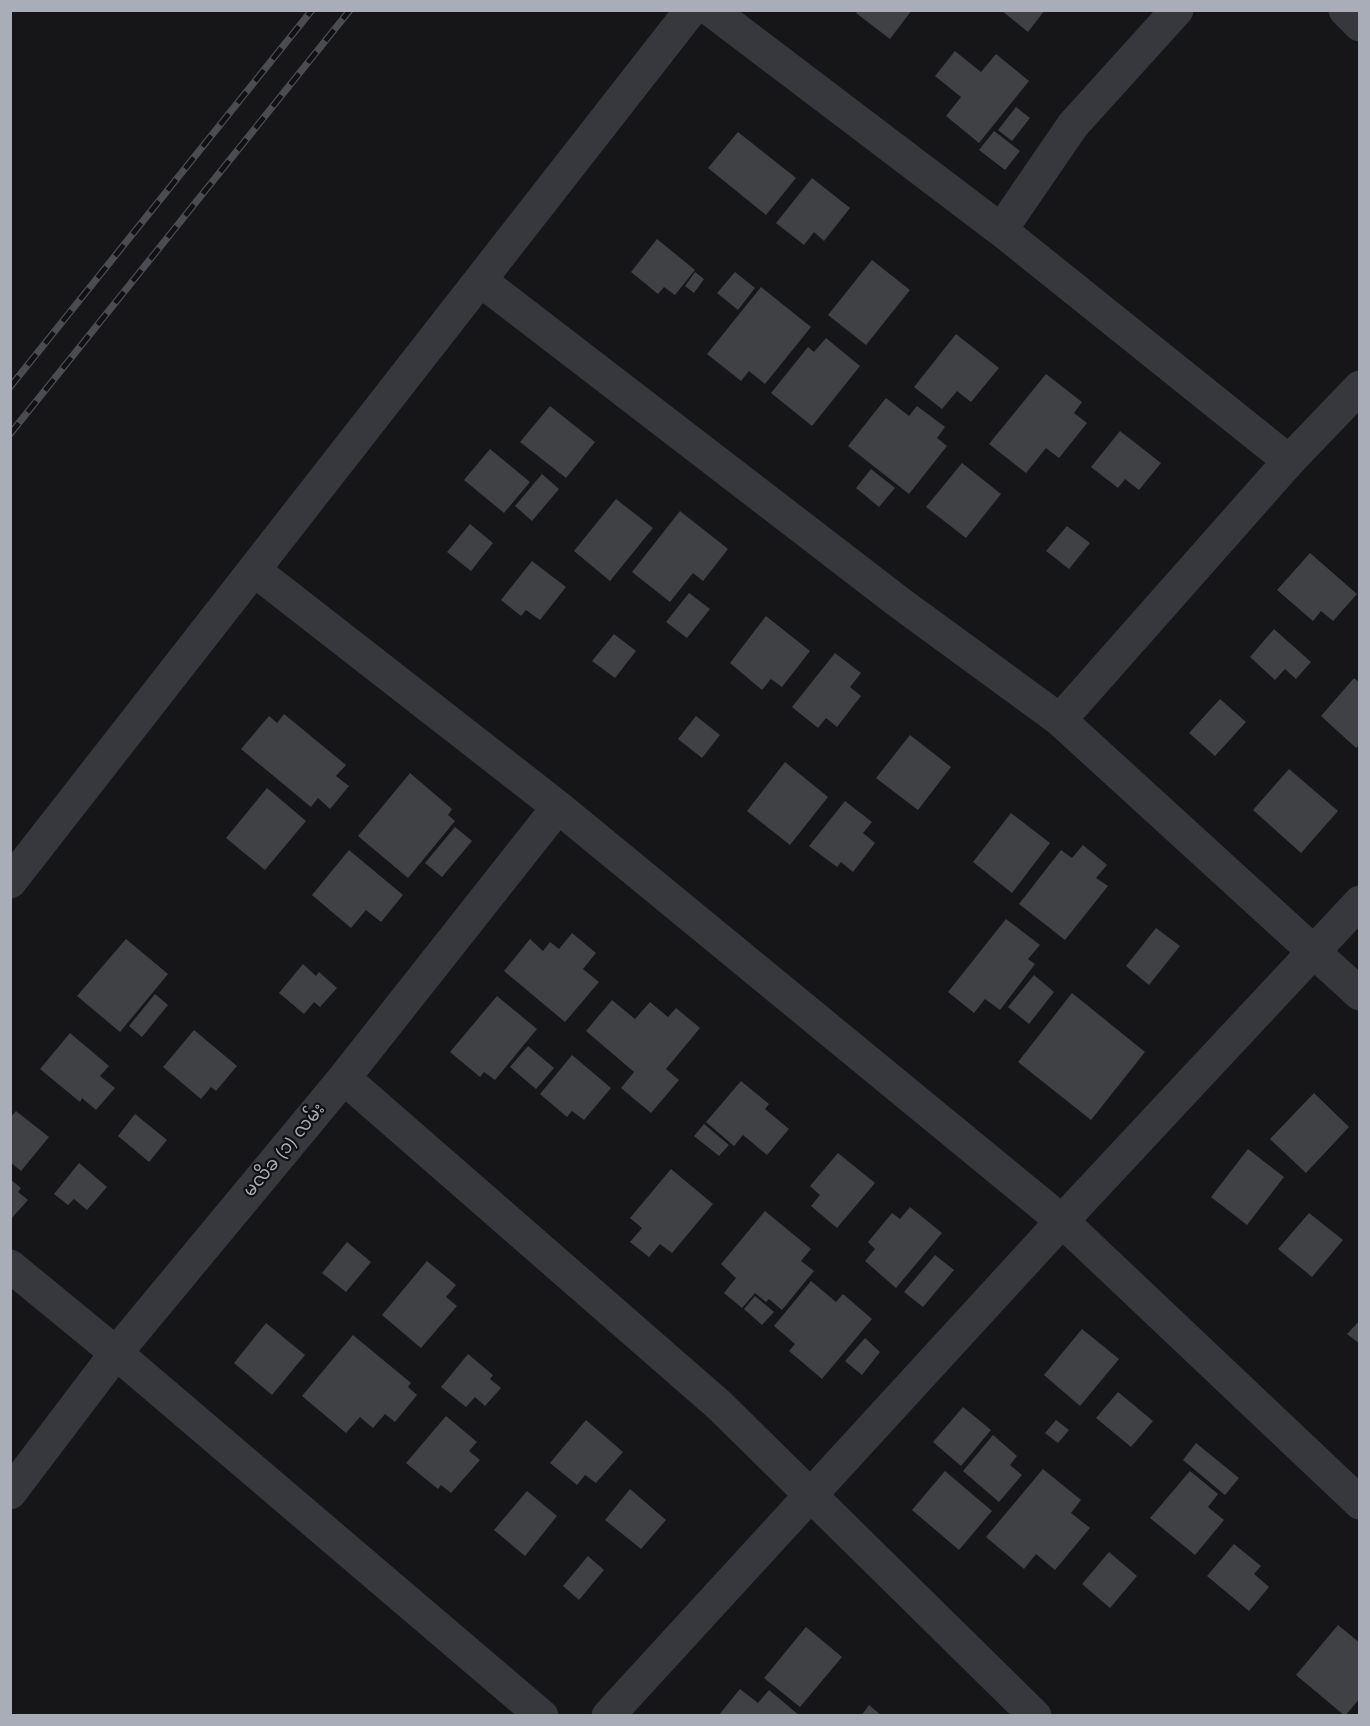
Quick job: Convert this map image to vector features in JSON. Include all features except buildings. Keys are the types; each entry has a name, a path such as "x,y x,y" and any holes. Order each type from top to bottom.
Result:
{"street":[{"path":"10,882 691,10"},
{"path":"711,10 1001,230 1289,461"},
{"path":"1001,230 1073,124 1177,10"},
{"path":"1345,10 1359,25"},
{"path":"480,280 900,603 1060,720 1359,994"},
{"path":"1060,720 1289,461 1359,387"},
{"path":"254,570 558,807 1062,1221 1359,1503"},
{"name":"မလိခ (၁) လမ်း","path":"10,1493 116,1353 344,1078 558,807"},
{"path":"608,1716 1062,1221 1359,902"},
{"path":"344,1078 720,1405 1035,1716"},
{"path":"10,1266 116,1353 542,1716"}],"railway":[{"path":"10,387 312,10"},
{"path":"10,434 350,10"}]}
